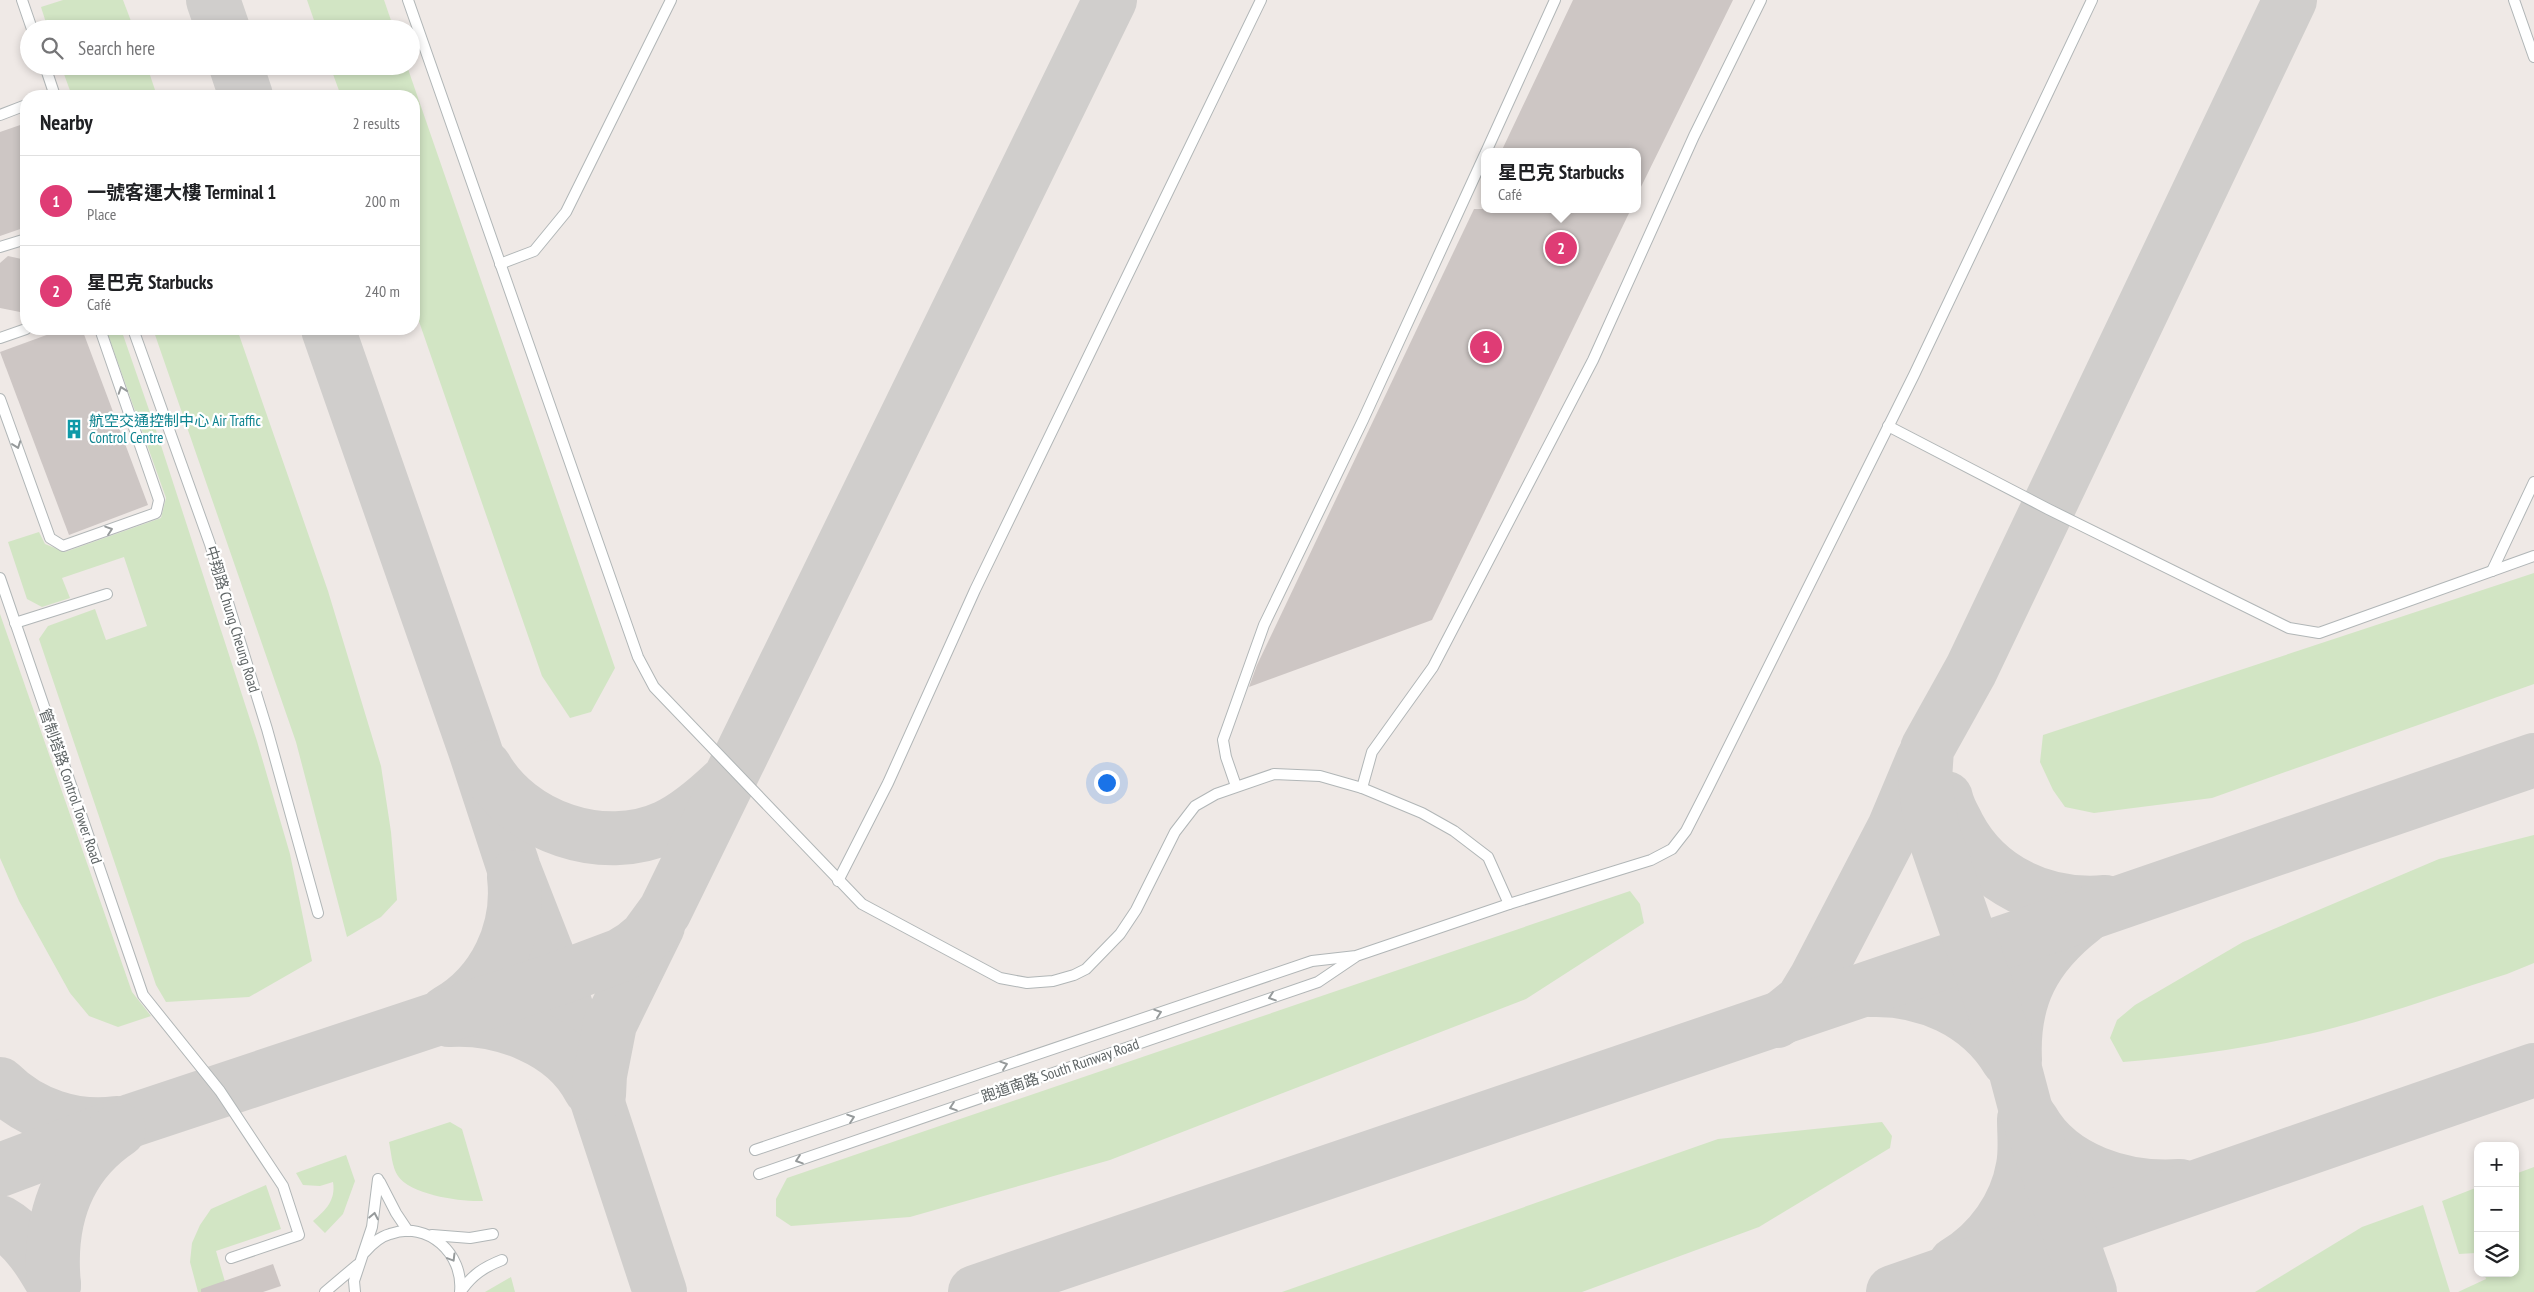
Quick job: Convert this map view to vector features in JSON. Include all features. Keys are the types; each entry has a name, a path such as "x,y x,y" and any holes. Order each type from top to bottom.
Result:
{"lane":[{"path":"22,0 29,20"},
{"path":"408,0 415,20"},
{"path":"500,264 534,251 566,212 671,0"},
{"path":"838,881 888,783 984,572 1261,0"},
{"path":"1487,148 1555,0"},
{"path":"1362,788 1372,752 1433,667 1593,360 1694,136 1761,0"},
{"name":"跑道南路 South Runway Road","path":"755,1150 1312,961 1356,956 1508,904 1651,860 1672,849 1686,831 1703,798 1888,426 2092,0"},
{"path":"2514,0 2534,57"},
{"path":"420,34 638,657 654,687 862,904 1000,978 1027,983 1052,981 1086,969 1120,934 1136,910 1184,817 1195,806 1236,786 1274,774 1320,776 1362,788 1422,813 1454,831 1488,857 1508,904"},
{"path":"47,75 51,90"},
{"path":"0,115 20,107"},
{"path":"1236,786 1226,757 1223,740 1264,625 1363,420 1481,162"},
{"path":"0,247 20,240"},
{"path":"0,338 20,331"},
{"path":"0,399 50,538 63,546 156,513 160,500 102,335"},
{"name":"中翔路 Chung Cheung Road","path":"135,335 210,544 267,729 318,913"},
{"path":"1888,426 2048,509 2289,628 2318,632 2534,556"},
{"path":"2492,571 2534,482"},
{"name":"管制塔路 Control Tower Road","path":"0,578 143,995 220,1091 283,1186 299,1235 231,1258"},
{"path":"15,623 108,594"},
{"name":"跑道南路 South Runway Road","path":"759,1174 1318,982 1356,956"},
{"path":"365,1252 377,1202 378,1179 386,1196 408,1231"},
{"path":"325,1292 357,1265 376,1240 390,1233 408,1231 470,1238 494,1234"},
{"path":"426,1234 442,1243 454,1257 460,1274 460,1291"},
{"path":"460,1291 470,1277 484,1267 502,1260"},
{"path":"355,1292 354,1281 357,1265"}],"green space":[{"path":"63,0 123,0 131,20 45,20 41,7"},
{"path":"307,0 384,0 391,20 314,20"},
{"path":"64,75 150,75 155,90 70,90"},
{"path":"333,75 410,75 415,90 339,90"},
{"path":"420,104 615,668 591,712 570,718 542,676 420,324"},
{"path":"108,335 123,335 156,430 257,741 290,854 312,961 249,997 166,1002 156,985 39,639 48,626 95,609 106,640 147,626 124,557 62,578 70,598 42,607 27,599 8,542 39,532 45,544 65,552 161,518 166,498"},
{"path":"155,335 239,335 328,591 381,766 391,832 397,900 381,917 347,937 296,742"},
{"path":"2534,573 2534,684 2212,798 2094,813 2065,807 2053,790 2040,762 2043,735"},
{"path":"0,614 132,992 151,1016 118,1027 89,1016 70,993 19,901 0,858"},
{"path":"2534,835 2534,963 2507,974 2377,1016 2308,1034 2255,1045 2202,1054 2123,1062 2110,1038 2117,1020 2135,1005 2243,942 2439,859"},
{"path":"1630,891 1640,904 1644,923 1526,999 1110,1160 910,1217 791,1226 776,1216 776,1199 787,1178"},
{"path":"450,1122 462,1129 483,1201 450,1199 425,1193 404,1183 396,1173 389,1142"},
{"path":"1882,1122 1892,1136 1890,1148 1759,1227 1582,1292 1282,1292 1718,1139"},
{"path":"346,1155 355,1181 343,1214 325,1233 313,1221 329,1204 333,1194 333,1182 320,1186 303,1185 296,1173"},
{"path":"2534,1167 2534,1292 2458,1292 2486,1279 2485,1277 2519,1277 2519,1173"},
{"path":"266,1185 281,1229 216,1251 228,1292 198,1292 190,1262 192,1243 200,1225 211,1209"},
{"path":"2474,1189 2474,1253 2459,1254 2442,1201"},
{"path":"2423,1205 2450,1292 2255,1292 2362,1227"},
{"path":"511,1277 515,1292 485,1292"}],"building":[{"path":"1573,0 1733,0 1641,187 1641,148 1503,148"},
{"path":"20,125 20,229 0,236 0,132"},
{"path":"1474,209 1481,209 1481,213 1629,213 1432,620 1249,687 1257,665"},
{"path":"8,256 20,259 20,312 0,308 0,263"},
{"name":"航空交通控制中心 Air Traffic Control Centre","path":"47,335 84,335 148,505 69,535 0,352"},
{"path":"273,1264 281,1286 263,1292 201,1292 201,1289"}],"taxiway":[{"path":"213,0 220,20"},
{"path":"0,1170 133,1120 557,979 621,955 646,937 665,911 1110,0"},
{"path":"2090,1292 2025,1107 2016,1073 1933,832 1925,779 1927,749 1971,670 2290,0"},
{"path":"239,75 244,90"},
{"path":"330,335 474,747 514,869 557,979 660,1292"},
{"path":"1777,1021 1802,1001 1816,978 1894,828 1923,759"},
{"path":"975,1292 2534,760"},
{"path":"485,767 500,788 519,806 541,820 565,830 590,837 616,838 642,835 666,827 690,813 724,784"},
{"path":"1946,798 1958,826 1970,845 2001,876 2040,895 2061,900 2105,902"},
{"path":"447,1012 464,1001 479,987 501,954 513,917 514,877"},
{"path":"2015,1060 2017,1017 2022,998 2030,980 2039,963 2051,948 2083,918"},
{"path":"599,1095 600,1075 610,1024 658,926"},
{"path":"1870,990 1910,993 1948,1006 1966,1016 1982,1029 1996,1043 2008,1060"},
{"path":"449,1020 489,1023 530,1035 565,1057 579,1072 590,1089"},
{"path":"1893,1292 2534,1070"},
{"path":"0,1084 25,1104 54,1117 85,1124 117,1123"},
{"path":"1955,1264 1990,1235 2008,1209 2020,1181 2024,1160 2024,1119"},
{"path":"2032,1120 2044,1137 2059,1152 2077,1164 2096,1173 2116,1180 2138,1184 2180,1186"},
{"path":"54,1285 54,1240 64,1198 73,1179 85,1161 100,1144 119,1130"},
{"path":"0,1222 24,1241 54,1285"},
{"path":"1964,1271 1989,1270 2012,1273 2024,1276 2058,1292"}],"place":[{"name":"星巴克 Starbucks","path":"1561,248"},
{"name":"一號客運大樓 Terminal 1","path":"1486,347"},
{"name":"航空交通控制中心 Air Traffic Control Centre","path":"74,429"}]}
